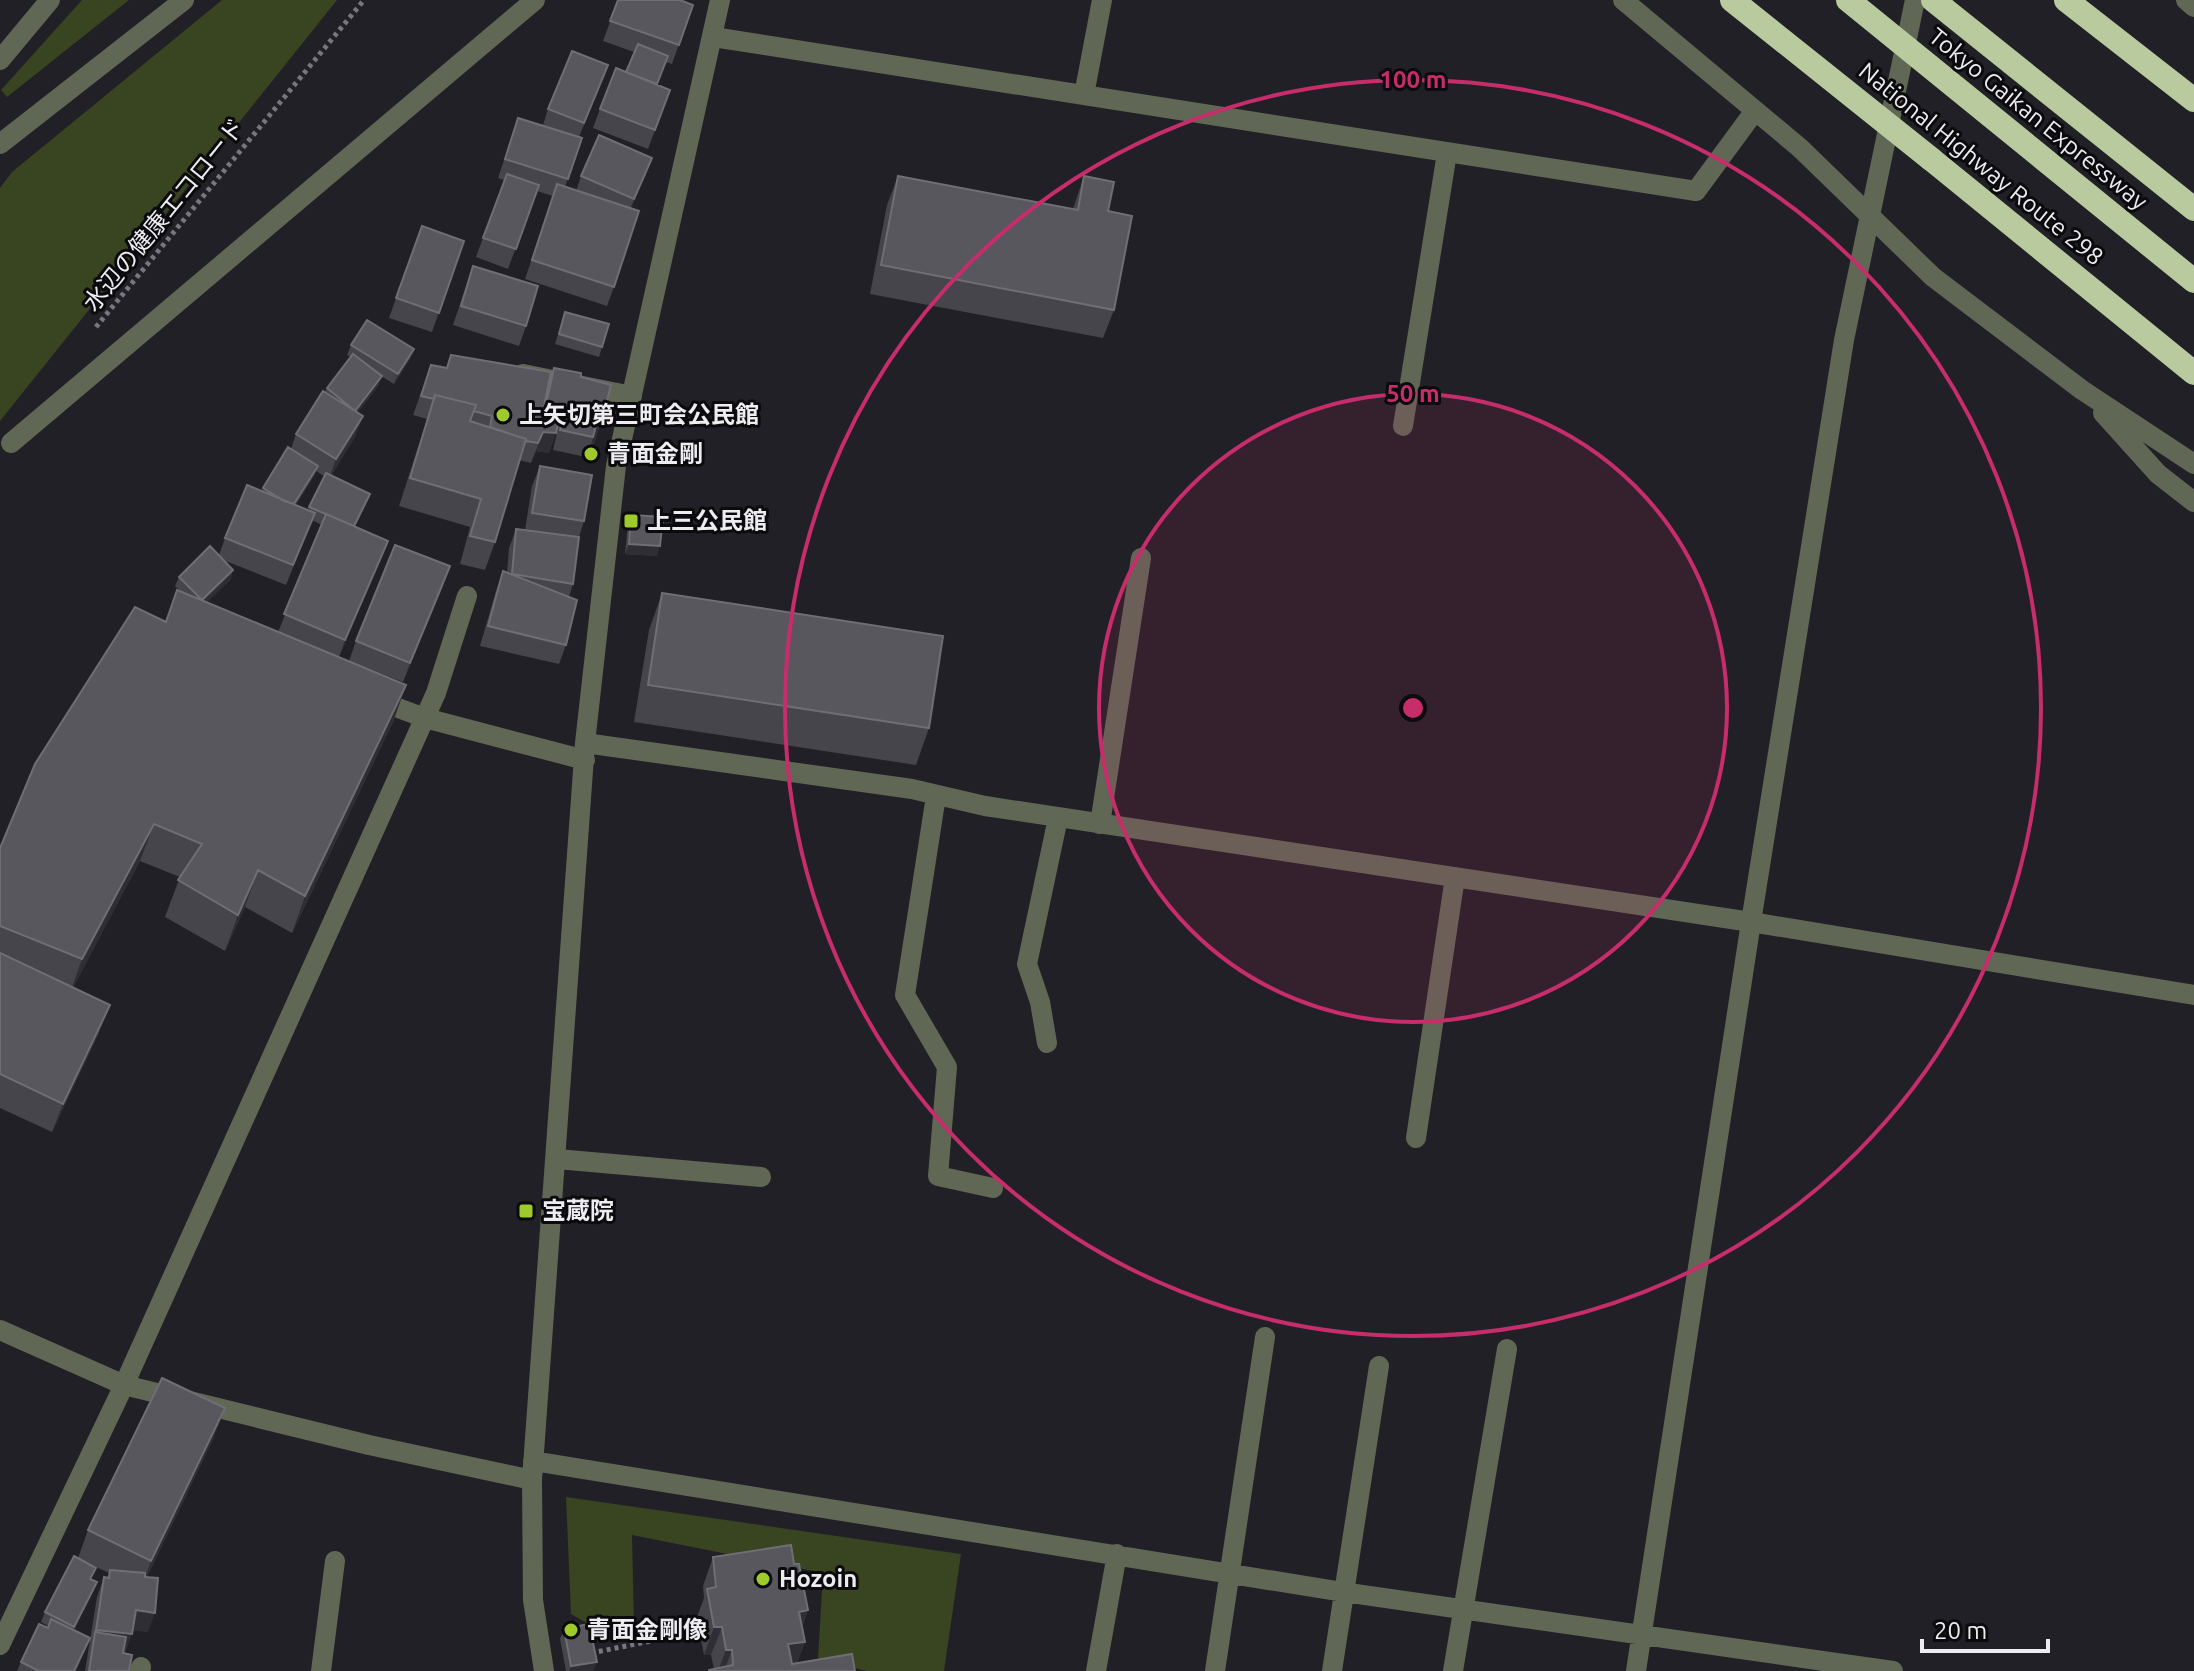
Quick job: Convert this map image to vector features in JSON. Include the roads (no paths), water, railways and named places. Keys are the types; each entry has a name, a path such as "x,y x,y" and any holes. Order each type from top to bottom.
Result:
{"highway":[{"name":"National Highway Route 298","path":"1732,0 2194,373"},
{"name":"Tokyo Gaikan Expressway","path":"1848,0 2194,281"},
{"name":"Tokyo Gaikan Expressway","path":"1933,0 2194,209"},
{"path":"2066,0 2194,100"}],"street":[{"path":"0,60 50,0"},
{"path":"0,144 184,0"},
{"path":"11,443 535,0"},
{"path":"544,1667 533,1600 533,1470 585,751 606,534 616,466 720,0"},
{"path":"1084,95 1102,0"},
{"path":"1623,0 1800,148 1933,277 2082,390 2194,464"},
{"path":"1636,1671 1844,340 1915,0"},
{"path":"2186,0 2194,7"},
{"path":"713,37 1696,191 1754,112"},
{"path":"1403,426 1447,153"},
{"path":"498,369 632,396"},
{"path":"2082,390 2158,474 2194,502"},
{"path":"1100,824 1141,558"},
{"path":"0,1645 124,1385 425,718 467,596"},
{"path":"354,691 425,718 585,751 912,789 1058,818 1751,922 2194,995"},
{"path":"936,796 905,995 947,1067 938,1176 993,1188"},
{"path":"1047,1043 1040,1002 1027,964 1058,818"},
{"path":"1416,1138 1455,877"},
{"path":"557,1159 761,1177"},
{"path":"0,1330 124,1385 369,1445 1117,1554 1343,1592 1893,1671"},
{"path":"1215,1671 1265,1337"},
{"path":"1453,1671 1507,1349"},
{"path":"1332,1671 1379,1366"},
{"path":"1096,1671 1117,1554"},
{"path":"321,1671 335,1561"}],"place":[{"name":"上矢切第三町会公民館","path":"503,415"},
{"name":"青面金剛","path":"591,454"},
{"name":"上三公民館","path":"631,521"},
{"name":"宝蔵院","path":"526,1211"},
{"name":"Hozoin","path":"763,1579"},
{"name":"青面金剛像","path":"571,1630"}]}
